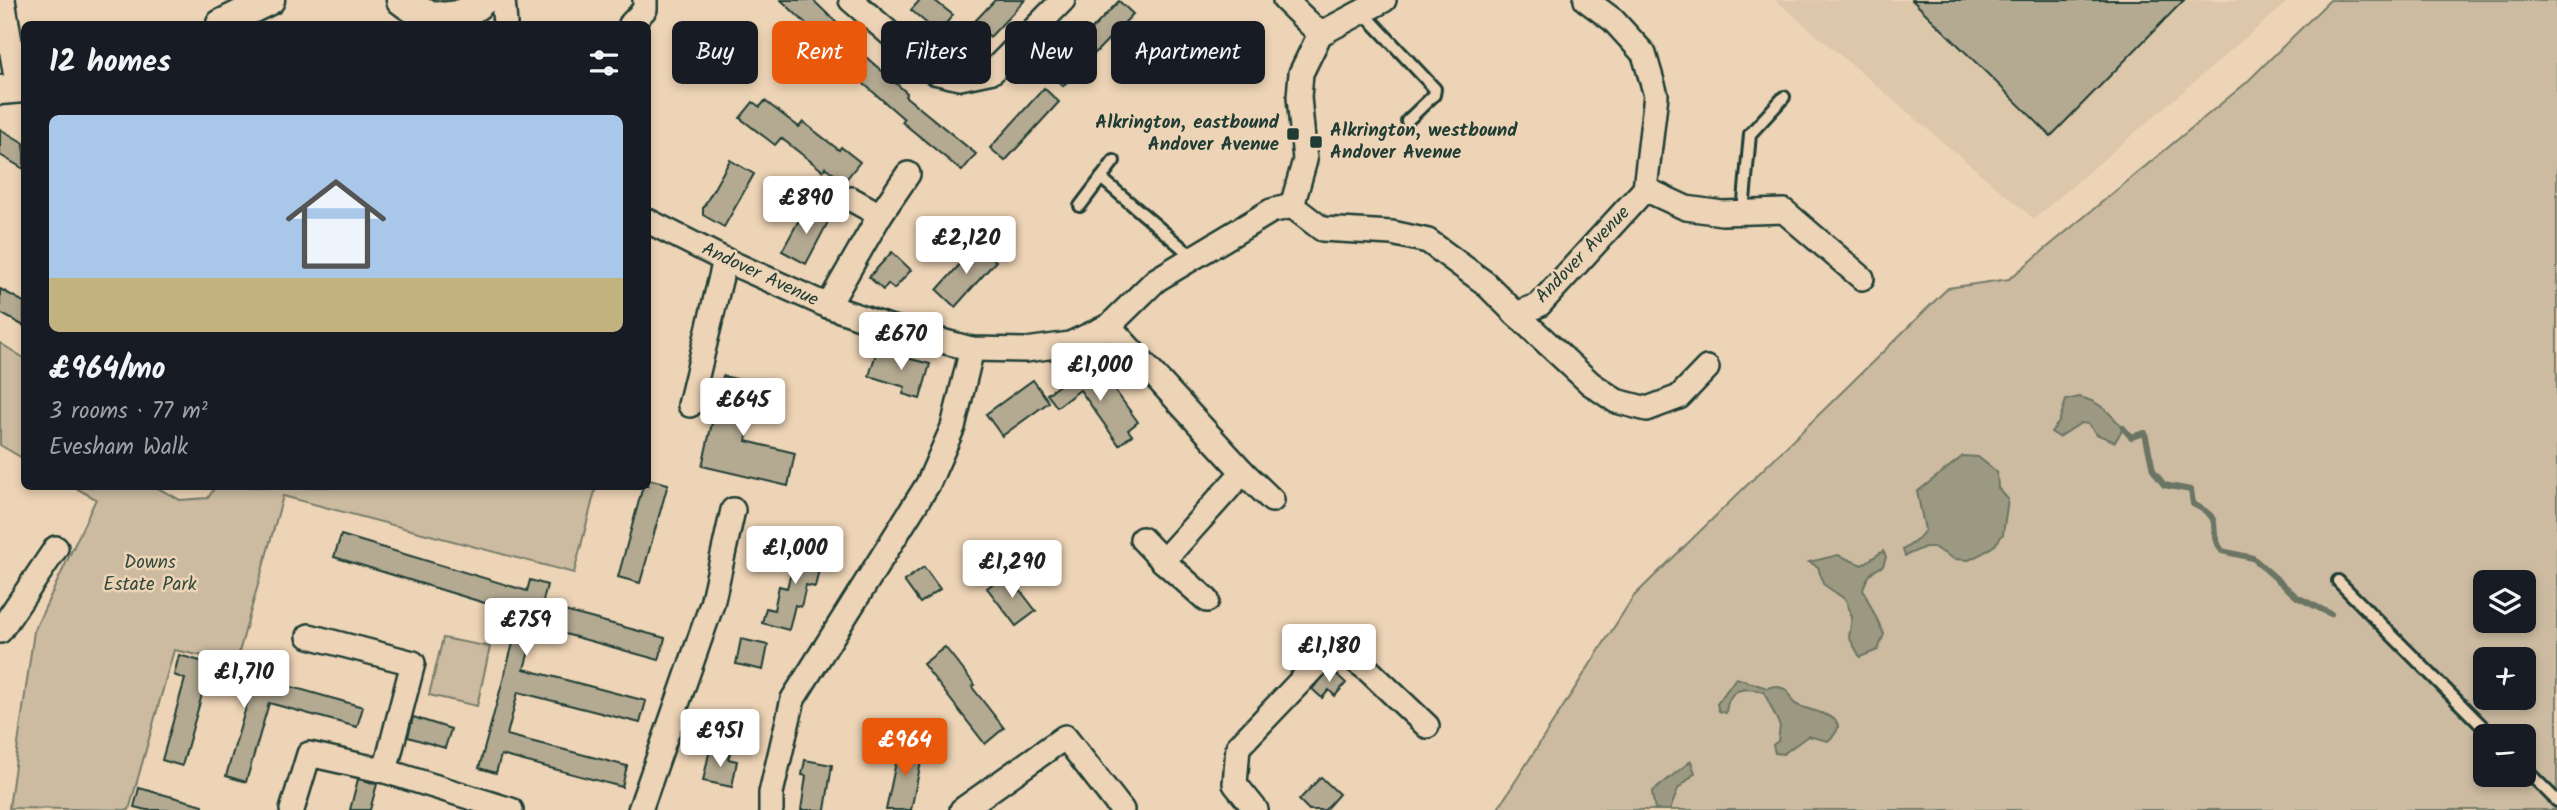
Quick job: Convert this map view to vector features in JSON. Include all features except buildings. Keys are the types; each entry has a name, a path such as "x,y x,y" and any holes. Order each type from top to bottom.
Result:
{"street":[{"path":"3,0 14,89"},
{"path":"227,21 270,0"},
{"path":"384,0 407,5 449,21 483,0"},
{"path":"503,0 505,21"},
{"path":"851,0 934,72 960,78 993,71 1063,0"},
{"path":"1285,0 1320,34"},
{"path":"1292,206 1305,160 1298,97 1301,73 1320,34 1384,0"},
{"name":"Andover Avenue","path":"651,223 725,260 828,306 889,327 972,349 1027,351 1070,344 1109,326 1156,280 1193,257 1271,211 1292,206 1322,229 1392,233 1429,241 1485,283 1516,314 1539,305 1645,189 1657,95 1644,54 1613,20 1586,0"},
{"path":"828,306 880,215 908,174"},
{"path":"1645,189 1686,208 1743,212 1784,211 1862,278"},
{"path":"851,199 880,215"},
{"path":"690,405 725,260"},
{"path":"1516,314 1590,383 1616,401 1647,409 1679,397 1707,368"},
{"path":"1109,326 1272,500"},
{"path":"771,810 771,793 793,699 928,484 953,427 972,349"},
{"path":"1163,561 1243,472"},
{"path":"640,810 712,604 733,510"},
{"path":"1142,539 1206,600"},
{"path":"0,631 56,548"},
{"path":"309,636 414,663 385,771"},
{"path":"1256,810 1235,784 1238,747 1335,645 1367,668 1427,726"},
{"path":"962,810 1065,737 1122,810"},
{"path":"292,810 309,754 385,771 511,810"}],"lane":[{"path":"1363,12 1435,89 1434,95 1407,121"},
{"path":"1743,212 1750,134 1784,97"},
{"path":"1080,206 1114,161"},
{"path":"1101,178 1193,257"},
{"path":"2338,581 2480,724"},
{"path":"2536,780 2557,801"}],"shaded area":[{"path":"1775,0 2290,0 2034,219"},
{"path":"2079,397 2103,408 2123,428 2115,442 2096,434 2088,424 2081,423 2059,437 2051,432 2059,422 2066,400"},
{"path":"1963,456 1978,457 1997,472 1998,488 2008,499 2003,534 1995,545 1969,560 1954,559 1933,547 1925,547 1905,556 1903,550 1925,530 1917,492"},
{"path":"1883,551 1886,557 1883,566 1870,575 1863,590 1884,634 1878,650 1860,657 1849,637 1852,617 1846,600 1823,584 1818,567 1809,562 1838,555 1862,565"},
{"path":"1736,678 1767,688 1775,686 1785,689 1794,703 1834,719 1838,725 1836,732 1828,741 1808,736 1783,754 1775,753 1773,745 1778,741 1780,726 1764,692 1749,689 1738,691 1730,698 1726,713 1719,711 1717,704"},
{"path":"1691,761 1695,773 1678,789 1670,810 1655,810 1652,792"}],"green space":[{"path":"2330,0 2557,0 2557,810 1497,810 1634,596 1948,288 2009,279 2246,83"},
{"path":"0,343 21,356 21,457 0,445"},
{"name":"Downs Estate Park","path":"80,490 162,490 180,500 208,498 213,490 595,490 574,573 283,496 236,663 174,650 129,810 9,808 34,631 96,499"},
{"path":"443,638 490,647 477,706 429,695"}],"waterway":[{"path":"2123,428 2131,437 2145,433 2153,470 2164,485 2191,490 2193,504 2204,510 2213,520 2215,536 2222,551 2253,558 2297,597 2331,614"}],"place":[{"name":"Alkrington, eastbound Andover Avenue","path":"1293,134"},
{"name":"Alkrington, westbound Andover Avenue","path":"1316,142"}]}
